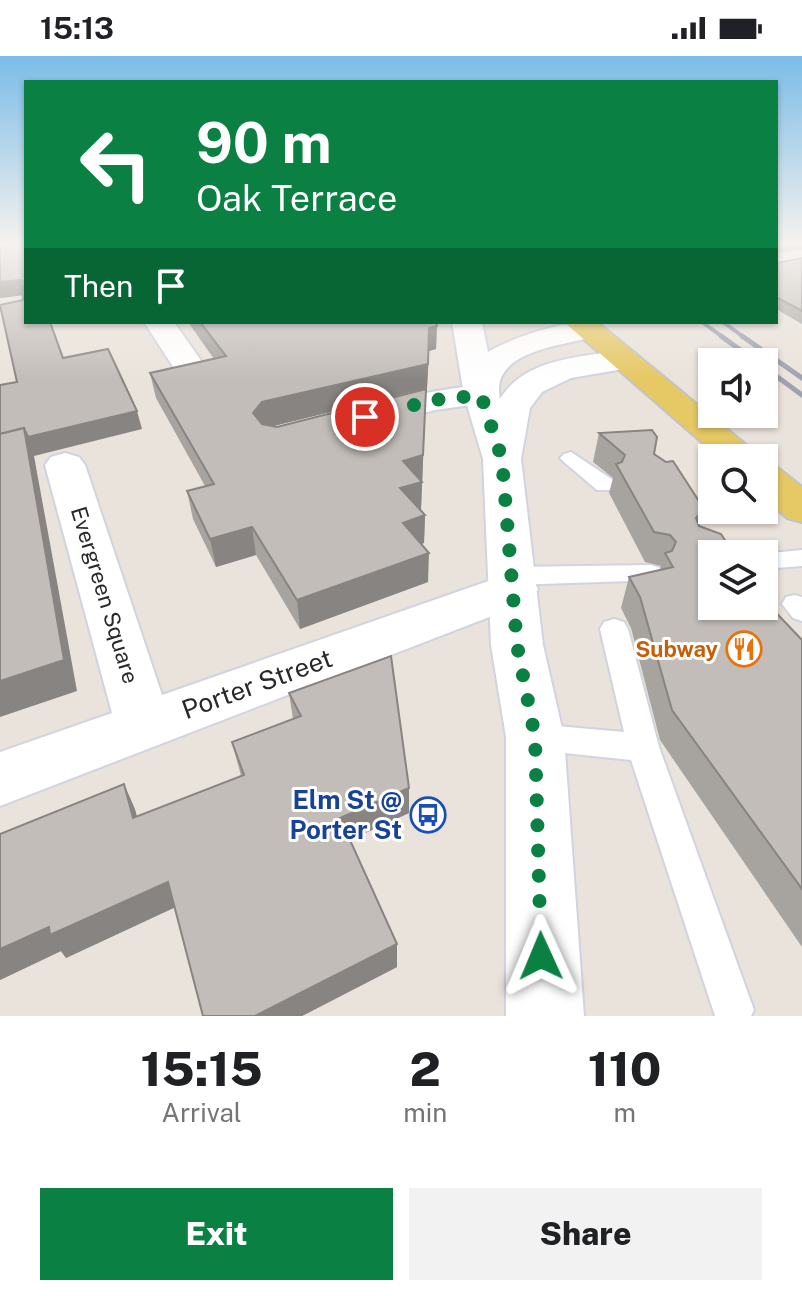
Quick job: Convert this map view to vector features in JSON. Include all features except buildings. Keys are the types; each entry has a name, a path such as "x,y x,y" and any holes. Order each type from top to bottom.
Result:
{"main road":[{"path":"160,324 193,372"},
{"path":"467,324 481,395 502,459 517,645 535,737 545,1016"},
{"path":"481,395 484,371 496,359 541,339 583,326 726,444"},
{"path":"502,459 512,408 531,385 555,373 624,360"},
{"path":"336,424 435,400 481,395"},
{"name":"Evergreen Square","path":"65,465 144,725"},
{"path":"778,488 802,509"},
{"name":"Porter Street","path":"0,779 513,582"}],"lane":[{"path":"571,458 605,485"},
{"path":"778,560 802,558"},
{"path":"513,582 617,574 646,564"},
{"path":"614,629 643,747 733,1010"},
{"path":"535,737 643,747"}],"railway":[{"path":"705,324 724,338"},
{"path":"726,324 745,338"},
{"path":"721,336 738,348"},
{"path":"742,336 802,378"},
{"path":"778,377 802,395"}],"place":[{"name":"Subway","path":"744,649"},
{"name":"Elm St @ Porter St","path":"428,815"}],"route":[{"path":"365,417 448,397 481,395 502,459 517,645 535,737 541,956"}]}
